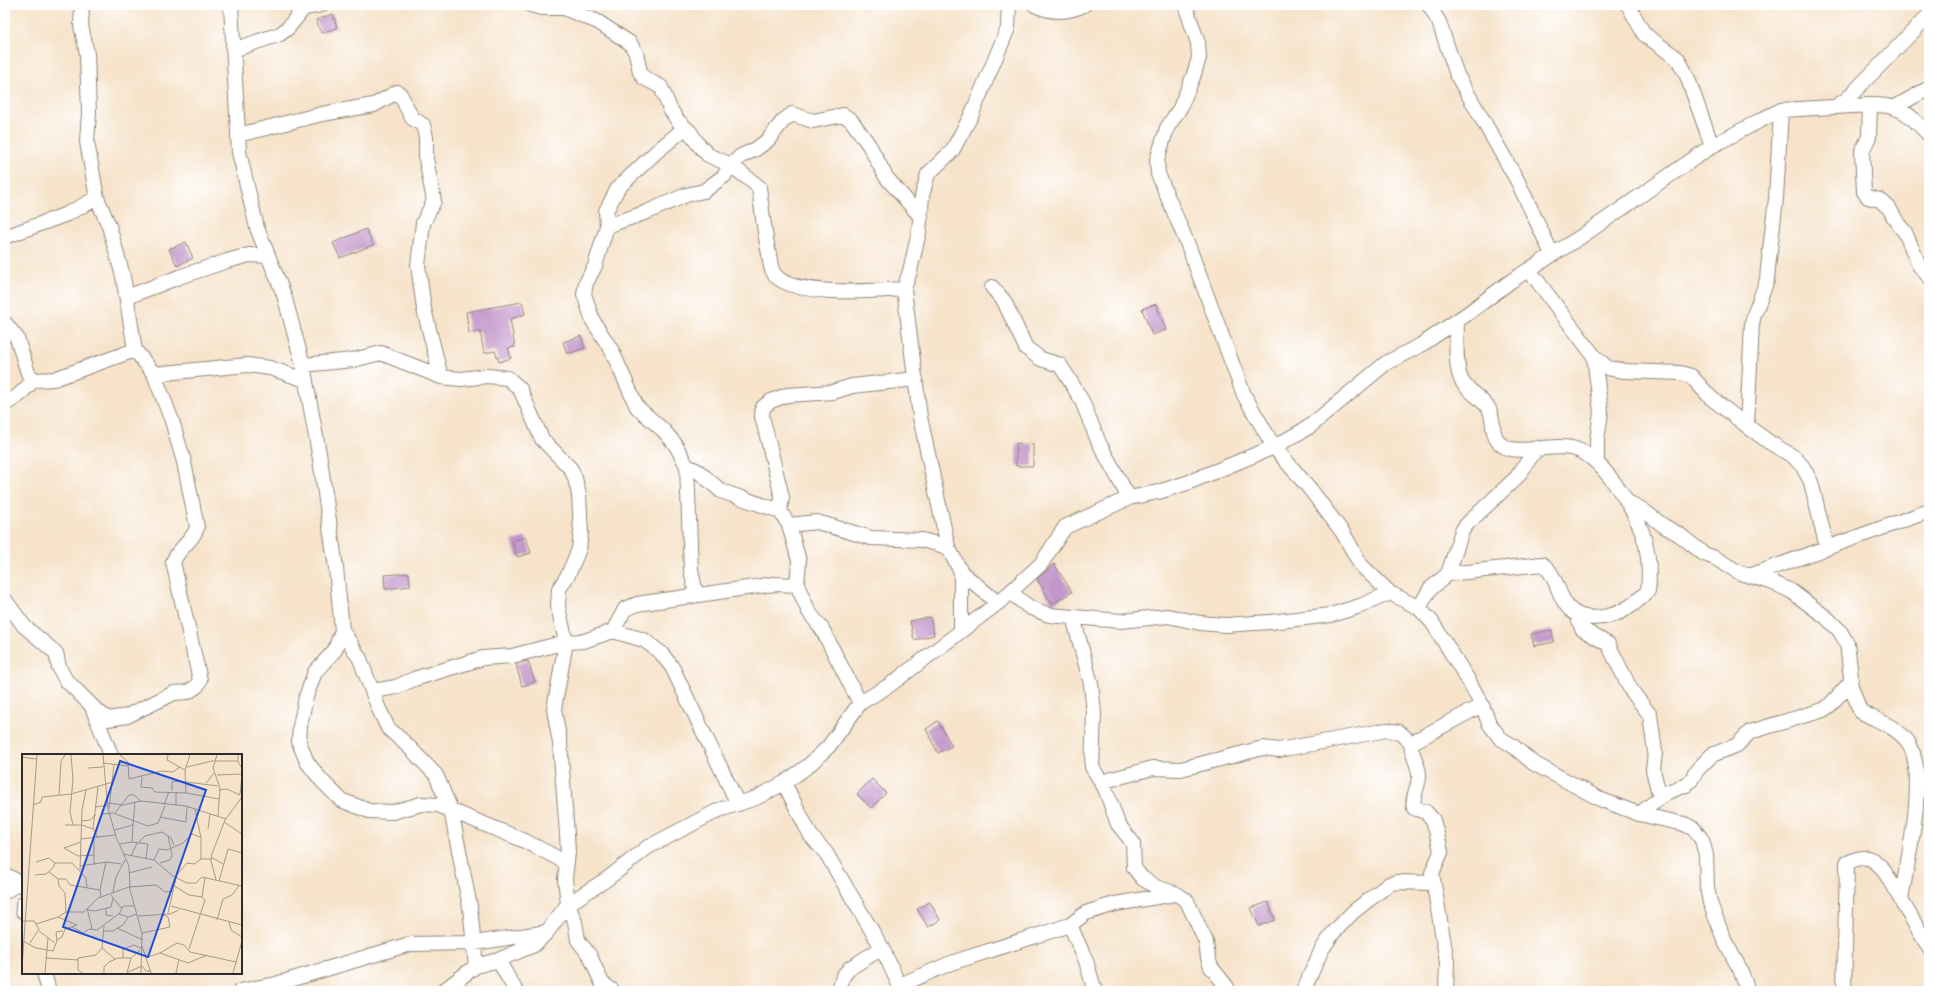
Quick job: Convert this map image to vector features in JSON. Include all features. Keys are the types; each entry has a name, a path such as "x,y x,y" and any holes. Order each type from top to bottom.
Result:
{"street":[{"path":"5,600 24,626 56,653 59,667 65,679 92,707 108,719 126,716 174,693 188,692 197,686 200,680 173,562 177,552 195,534 197,527 184,462 172,421 154,374 135,350 128,297 109,226 96,198 87,142 89,113 87,54 81,25 82,5"},
{"path":"231,5 239,152 257,228 284,295 303,365 320,459 327,515 336,568 342,630 335,650 315,672 306,697 300,726 299,742 307,762 322,781 341,800 369,811 393,812 421,804 438,804 525,841 567,863"},
{"path":"233,50 280,34 288,28 304,8 321,5"},
{"path":"530,5 542,8 564,8 598,22 630,43 636,53 640,72 644,78 661,87 670,109 698,144 708,155 731,165 759,187 772,271 778,280 792,287 810,290 904,289"},
{"path":"1035,5 1044,10 1062,12 1084,5"},
{"path":"1185,5 1198,43 1199,58 1180,108 1167,128 1156,160 1158,174 1188,245 1244,395 1274,447 1310,489 1338,527 1361,565 1390,593 1419,608 1432,622 1449,646 1482,704 1489,723 1500,738 1513,746 1533,763 1602,800 1639,814 1684,824 1694,829 1702,840 1706,855 1710,903 1725,942 1740,969 1748,991"},
{"path":"1429,5 1439,22 1457,75 1517,180 1552,254"},
{"path":"1438,5 1439,22"},
{"path":"1628,5 1644,34 1678,59 1687,76 1712,146"},
{"path":"998,603 961,572 948,547 920,417 904,289 910,271 920,217 922,196 928,174 952,151 971,116 1008,28 1006,6"},
{"path":"1835,107 1846,100 1929,15"},
{"path":"1895,107 1929,88"},
{"path":"238,135 322,114 374,105 397,92 400,94 412,118 423,125 426,137 426,159 434,201 423,223 418,265 424,309 441,377"},
{"path":"443,991 476,966 498,960 534,945 547,932 568,904 607,879 648,847 719,810 756,798 784,783 808,766 829,746 860,703 890,685 998,603 1041,564 1065,527 1129,498 1158,492 1188,483 1274,447 1309,427 1386,363 1421,345 1457,321 1511,281 1530,270 1712,146 1781,110 1884,104 1895,107 1909,114 1929,135"},
{"path":"1870,105 1870,133 1862,151 1864,192 1868,197 1880,200 1889,208 1898,224 1905,232 1919,265 1929,277"},
{"path":"1747,426 1752,324 1768,274 1776,198 1781,110"},
{"path":"607,226 647,212 686,195 704,191 724,176 731,165 741,156 761,146 773,135 783,120 792,114 813,121 843,116 851,120 858,128 886,177 920,217"},
{"path":"685,128 656,152 618,188 606,211 607,226 595,266 586,283 584,294 586,304 593,321 612,351 637,407 667,435 687,466 691,570 696,594"},
{"path":"5,237 67,214 96,198"},
{"path":"128,297 179,277 234,259 249,255 268,256"},
{"path":"1530,270 1594,356 1608,368 1691,376 1711,398 1768,442 1794,457 1811,482 1827,548"},
{"path":"992,287 1004,301 1026,348 1042,359 1060,365 1070,378 1082,401 1099,443 1129,498"},
{"path":"1448,574 1542,564 1550,569 1565,603 1584,618 1606,617 1628,608 1648,591 1650,571 1642,532 1626,501 1597,462 1576,449 1554,446 1514,451 1501,445 1494,436 1488,408 1462,381 1457,358 1457,321"},
{"path":"5,323 17,338 28,373 34,380"},
{"path":"5,404 18,396 34,380 54,379 135,350"},
{"path":"303,365 353,360 381,353 441,377 461,379 487,376 508,378 520,389 542,439 571,469 579,495 581,532 579,549 568,575 559,589 558,607 566,642 554,709 560,743 568,852 565,879 568,904 575,922 578,940 590,956 602,983 612,990"},
{"path":"1594,356 1601,412 1597,441 1597,462"},
{"path":"154,374 247,365 270,368 305,380"},
{"path":"780,511 782,497 763,422 763,407 771,401 787,395 833,392 852,386 916,378"},
{"path":"1419,608 1430,589 1448,574 1464,528 1517,477 1537,448"},
{"path":"687,466 698,471 721,491 780,511 789,525 799,561 798,585 809,612 822,630 860,703"},
{"path":"1626,501 1643,510 1664,526 1680,535 1704,554 1715,558 1740,573 1771,582 1791,591 1839,630 1847,643 1851,677 1850,683 1860,711 1878,721 1892,726 1908,743 1915,764 1917,782 1915,804 1901,899"},
{"path":"1748,576 1929,511"},
{"path":"789,525 818,522 871,538 922,540 948,547"},
{"path":"960,631 961,572"},
{"path":"613,631 625,610 637,604 696,594 774,584 798,585"},
{"path":"1010,592 1029,607 1049,615 1121,621 1168,616 1200,623 1225,625 1270,622 1331,615 1360,606 1390,593"},
{"path":"1577,614 1582,629 1608,644 1631,690 1650,715 1655,752 1653,770 1660,798"},
{"path":"1073,617 1091,684 1094,713 1092,767 1102,782 1118,824 1133,843 1134,868 1142,878 1156,887 1177,894 1187,901 1206,942 1211,967 1227,987 1228,991"},
{"path":"342,630 360,659 378,707 388,728 436,775 451,810 464,869 475,943 476,966"},
{"path":"373,691 396,687 414,679 483,658 512,656 566,642 584,641 613,631 644,640 661,653 672,667 738,804"},
{"path":"1639,814 1668,792 1686,785 1697,770 1712,755 1736,744 1750,732 1823,710 1829,706 1850,683"},
{"path":"1411,743 1482,704"},
{"path":"92,707 111,754"},
{"path":"1102,782 1153,768 1181,769 1263,748 1279,750 1387,730 1399,732 1411,743 1411,750 1419,773 1418,785 1412,800 1414,808 1426,812 1433,820 1440,842 1441,852 1432,873 1447,962 1446,991"},
{"path":"784,783 811,836 826,853 882,948 901,988 951,963 1070,925 1086,913 1115,904 1177,894"},
{"path":"1844,991 1847,863 1864,857 1874,859 1883,869 1929,948"},
{"path":"5,875 21,884"},
{"path":"1303,991 1322,949 1334,932 1353,912 1389,884 1397,882 1433,883"},
{"path":"5,892 21,884"},
{"path":"1070,925 1086,961 1095,991"},
{"path":"241,991 277,987 410,944 475,943 547,932"},
{"path":"839,991 843,976 850,968 882,948"},
{"path":"498,960 516,991"},
{"path":"44,974 49,991"}],"building":[{"path":"333,14 337,28 321,33 316,20"},
{"path":"366,229 373,245 340,258 333,243"},
{"path":"186,242 193,258 177,266 169,249"},
{"path":"522,302 525,314 510,319 515,347 508,348 511,358 499,362 495,351 484,353 480,331 469,333 466,312"},
{"path":"1156,304 1166,330 1152,335 1142,309"},
{"path":"581,336 585,348 567,354 563,342"},
{"path":"1016,443 1033,444 1033,466 1016,466"},
{"path":"526,537 531,553 517,557 512,541"},
{"path":"1054,564 1072,592 1052,604 1037,579"},
{"path":"409,573 410,586 385,589 384,575"},
{"path":"930,617 934,635 914,640 910,621"},
{"path":"1552,630 1554,642 1534,646 1531,634"},
{"path":"528,661 535,682 522,686 516,664"},
{"path":"938,721 952,746 938,753 926,729"},
{"path":"872,779 886,793 871,808 857,794"},
{"path":"930,902 940,920 928,927 917,909"},
{"path":"1268,902 1275,920 1259,926 1251,908"}]}
